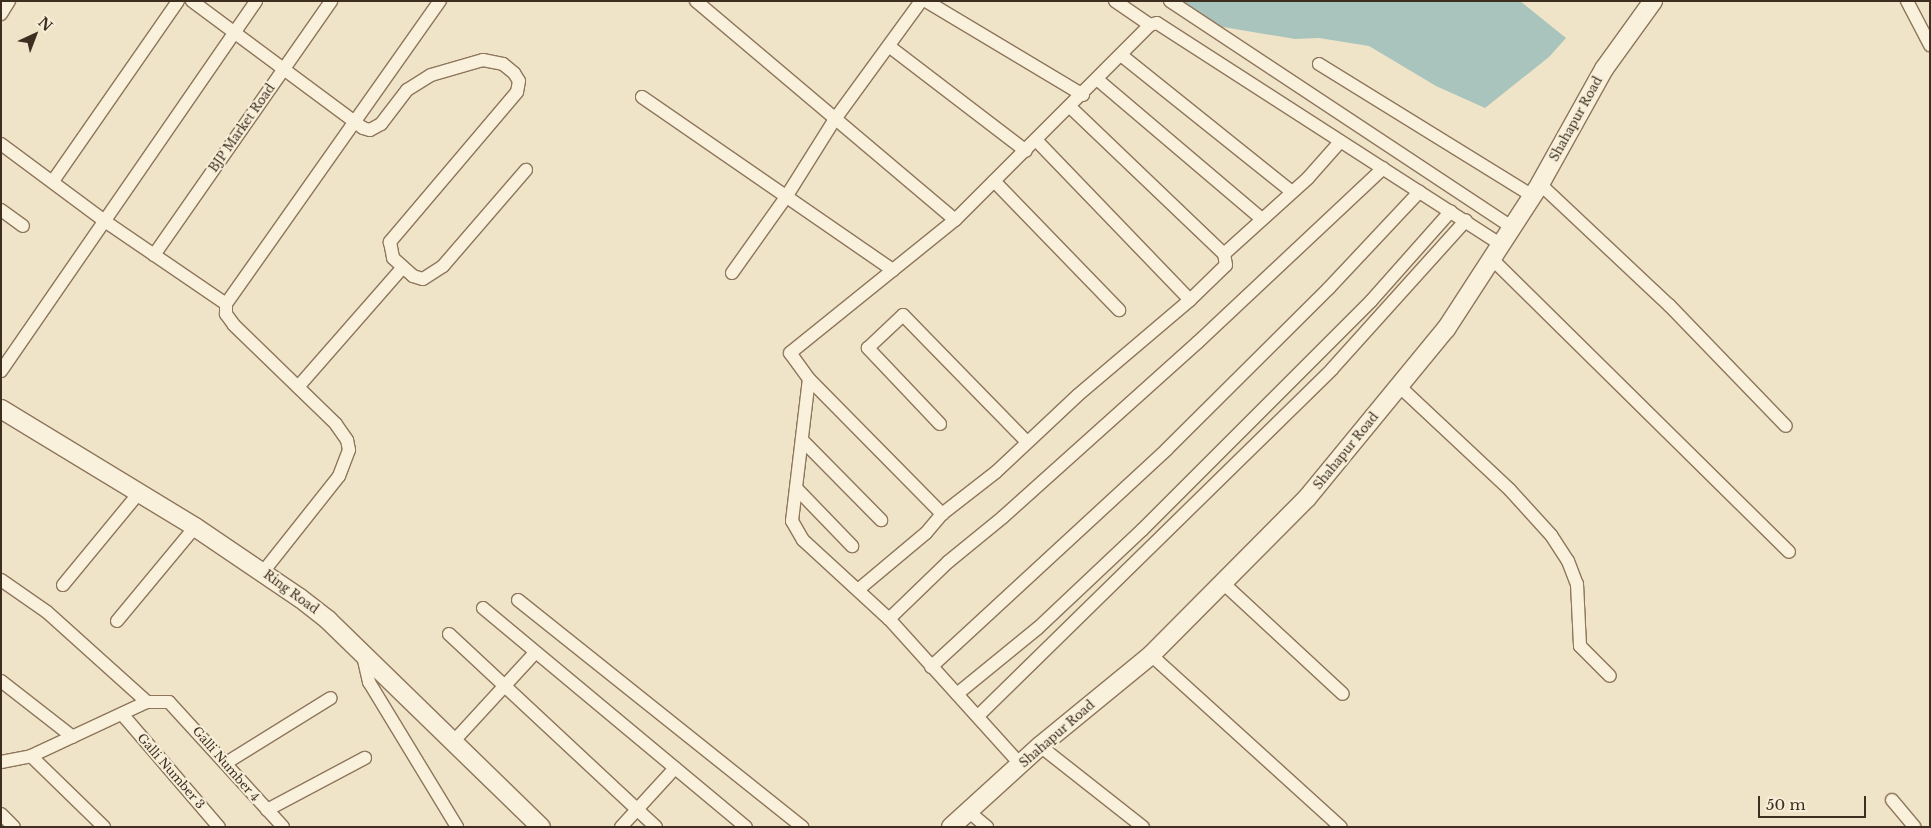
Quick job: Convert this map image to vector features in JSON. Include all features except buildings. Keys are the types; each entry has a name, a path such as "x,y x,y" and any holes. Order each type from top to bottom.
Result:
{"main road":[{"name":"Shahapur Road","path":"950,827 1040,746 1151,654 1308,498 1446,329 1536,190 1604,69 1653,1"},
{"name":"Ring Road","path":"1,409 195,527 263,572 328,620 541,827"}],"street":[{"path":"1,14 9,1"},
{"path":"52,181 178,1"},
{"path":"192,1 355,122 370,130 376,128 419,81 443,70 483,60 503,64 519,81 517,92 393,234 389,250 402,268 423,279 434,275 526,170"},
{"path":"1,371 106,222 256,1"},
{"name":"BJP Market Road","path":"154,255 331,1"},
{"path":"263,572 347,460 347,440 298,387 234,325 226,314 226,304 440,1"},
{"path":"696,1 955,220"},
{"path":"732,273 786,197 835,119 890,47 922,1"},
{"path":"926,1 1083,95"},
{"path":"1115,1 1150,25 1165,26 1340,142 1466,220 1788,552"},
{"path":"1170,1 1512,227"},
{"path":"1907,1 1930,46"},
{"path":"942,514 809,379 790,353 955,220 1098,80 1150,25"},
{"path":"890,47 1026,151"},
{"path":"1122,55 1292,192"},
{"path":"1319,64 1536,190 1669,305 1786,426"},
{"path":"1098,80 1262,219"},
{"path":"642,97 893,270"},
{"path":"859,589 926,533 942,514 996,472 1027,442 1190,300 1226,265 1224,254 1070,107"},
{"path":"1036,140 1190,300"},
{"path":"1224,254 1292,192 1340,142"},
{"path":"1,144 106,222 226,304"},
{"path":"890,619 948,562 1004,517 1156,381 1383,168"},
{"path":"994,181 1119,310"},
{"path":"931,667 1167,450 1329,288 1419,192"},
{"path":"1,210 23,226"},
{"path":"957,694 1038,628 1142,530 1371,301 1451,211"},
{"path":"978,716 1332,369 1466,220"},
{"path":"298,387 402,268"},
{"path":"940,424 868,348 903,315 1027,442"},
{"path":"809,379 804,442 792,521 803,540 890,619 931,667 1021,765"},
{"path":"1399,386 1510,490 1551,534 1568,561 1577,584 1580,646 1610,676"},
{"path":"804,442 881,520"},
{"path":"796,488 852,546"},
{"path":"64,585 138,494"},
{"path":"117,621 195,527"},
{"path":"1,580 47,612 147,702 31,756 1,762"},
{"path":"1223,584 1343,694"},
{"path":"518,600 802,827"},
{"path":"482,608 534,654 746,827"},
{"path":"449,634 656,827"},
{"path":"453,742 506,687 534,654"},
{"path":"1151,654 1341,827"},
{"path":"364,656 368,682 457,827"},
{"path":"1,681 73,737"},
{"path":"226,763 332,698"},
{"name":"Galli Number 4","path":"147,702 169,702 283,827"},
{"name":"Galli Number 3","path":"122,714 219,827"},
{"path":"1040,746 1143,827"},
{"path":"31,756 104,827"},
{"path":"267,810 366,758"},
{"path":"621,827 675,768"},
{"path":"1892,800 1915,827"},
{"path":"968,811 987,827"},
{"path":"1,814 14,827"}],"water":[{"path":"1176,1 1520,1 1566,38 1549,57 1485,108 1436,86 1369,46 1319,38 1295,39 1205,24"}]}
